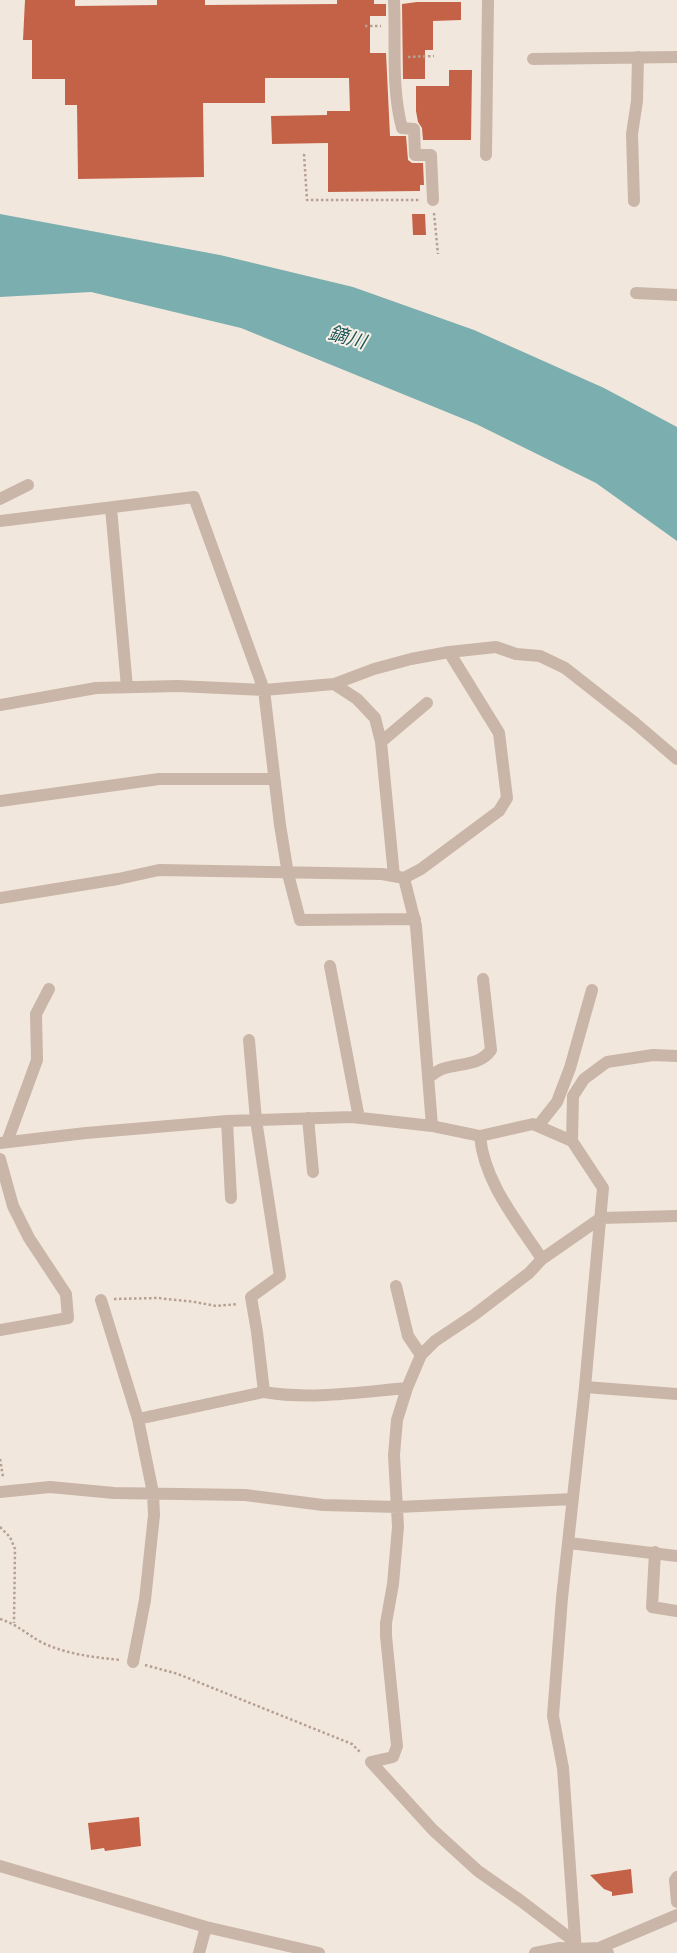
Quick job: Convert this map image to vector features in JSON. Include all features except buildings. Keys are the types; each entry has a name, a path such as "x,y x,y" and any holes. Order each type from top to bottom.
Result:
{"street":[{"path":"394,0 394,57 399,115 402,128 414,128 415,155 431,155 433,200"},
{"path":"486,155 488,0"},
{"path":"634,201 632,134 637,102 638,57"},
{"path":"533,59 677,57"},
{"path":"636,293 677,295"},
{"path":"0,499 28,485"},
{"path":"0,521 194,497 264,690 274,779 288,874 300,920 415,919"},
{"path":"111,508 127,687"},
{"path":"0,705 96,688 178,686 264,690 334,684 374,669 449,652 496,647 516,654 540,656 565,668 635,722 677,759"},
{"path":"0,898 118,880 160,870 288,874 382,874 399,877 421,870 499,810 507,798 499,733 449,652"},
{"path":"334,684 357,699 375,718 381,742 399,877 415,919 432,1126"},
{"path":"381,742 427,702"},
{"path":"0,800 159,779 274,779"},
{"path":"330,966 359,1118"},
{"path":"428,1078 442,1069 476,1062 486,1056 491,1050 483,979"},
{"path":"49,989 36,1014 38,1060 4,1142 227,1121 308,1118 359,1118 432,1126 480,1136 533,1124 572,1141 603,1188 585,1387 562,1598 553,1716 563,1768 576,1948"},
{"path":"538,1126 557,1102 570,1068 592,990"},
{"path":"249,1040 256,1120 280,1276 251,1297 264,1392"},
{"path":"572,1141 573,1096 584,1079 607,1062 653,1055 677,1056"},
{"path":"308,1118 314,1172"},
{"path":"227,1121 231,1198"},
{"path":"480,1136 481,1149 499,1195 542,1258"},
{"path":"0,1159 12,1206 29,1238 66,1294 68,1318 0,1330"},
{"path":"576,1948 521,1901 478,1871 433,1830 371,1762 393,1757 396,1746 386,1623 397,1550 398,1507 394,1455 397,1420 407,1388 421,1355 434,1341 474,1315 529,1273 542,1258 601,1218 677,1216"},
{"path":"396,1286 408,1336 421,1355"},
{"path":"100,1300 138,1419 153,1493 154,1515 145,1600 133,1662"},
{"path":"585,1387 677,1394"},
{"path":"138,1419 264,1392 280,1395 330,1394 407,1388"},
{"path":"2,1492 50,1487 114,1493 245,1494 323,1505 398,1507 573,1499"},
{"path":"569,1543 677,1556"},
{"path":"655,1552 652,1607 677,1611"},
{"path":"0,1866 206,1927 319,1953"},
{"path":"677,1877 675,1880 677,1902"},
{"path":"534,1953 560,1948 604,1950 677,1915"},
{"path":"199,1953 206,1927"}],"path":[{"path":"394,57 434,56"},
{"path":"304,154 307,200 433,200 438,254"},
{"path":"100,1300 158,1298 216,1306 252,1303"},
{"path":"0,1459 2,1492"},
{"path":"0,1527 10,1537 15,1549 14,1623"},
{"path":"0,1619 14,1623 40,1641 64,1652 133,1662 178,1674 352,1744 371,1762"}],"water":[{"name":"鏑川","path":"0,214 220,255 353,287 474,330 604,388 677,427 677,541 596,483 476,424 241,328 91,292 0,297"}]}
